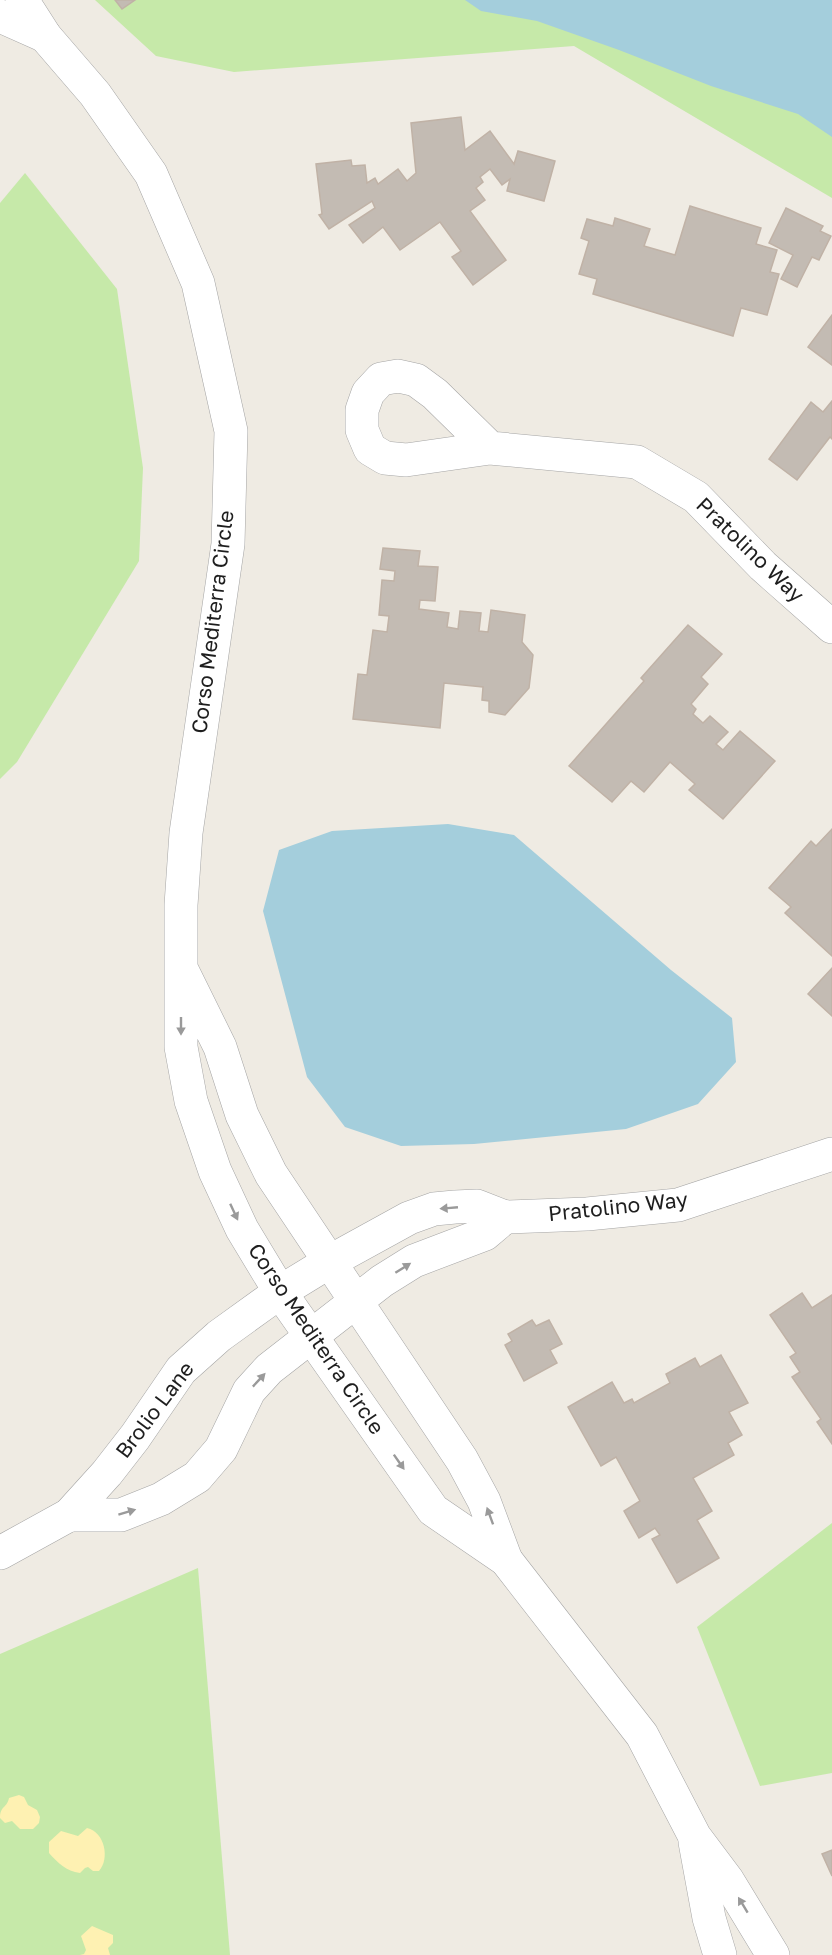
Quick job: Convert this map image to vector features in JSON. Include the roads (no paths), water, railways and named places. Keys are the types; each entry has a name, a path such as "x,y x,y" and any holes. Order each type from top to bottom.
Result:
{"street":[{"name":"Corso Mediterra Circle","path":"22,0 45,36 95,94 151,174 198,284 231,431 228,544 186,832 181,904 181,1047 191,1101 215,1172 242,1229 280,1292 433,1510 506,1560"},
{"name":"Corso Mediterra Circle","path":"0,16 45,36"},
{"name":"Pratolino Way","path":"490,448 637,462 696,497 763,566 832,627"},
{"name":"Corso Mediterra Circle","path":"181,968 220,1047 242,1115 271,1174 462,1460 484,1501 506,1560 642,1735 694,1837 728,1881 773,1955"},
{"name":"Pratolino Way","path":"329,1262 409,1218 435,1209 477,1206 505,1217 587,1214 678,1205 832,1154"},
{"path":"356,1302 382,1281 414,1261 484,1234 505,1217"},
{"name":"Brolio Lane","path":"0,1553 69,1515 107,1473 135,1437 181,1370 219,1336 280,1292 329,1262"},
{"name":"Brolio Lane","path":"69,1515 121,1515 162,1499 197,1477 220,1449 249,1391 269,1369 356,1302"},
{"name":"Corso Mediterra Circle","path":"694,1837 709,1918 720,1955"}],"water":[{"path":"465,0 832,0 832,137 798,114 711,86 537,21 481,11"},
{"path":"448,824 514,835 671,970 732,1018 736,1062 698,1104 626,1129 474,1144 401,1146 345,1127 307,1077 263,911 279,850 332,831"}]}
